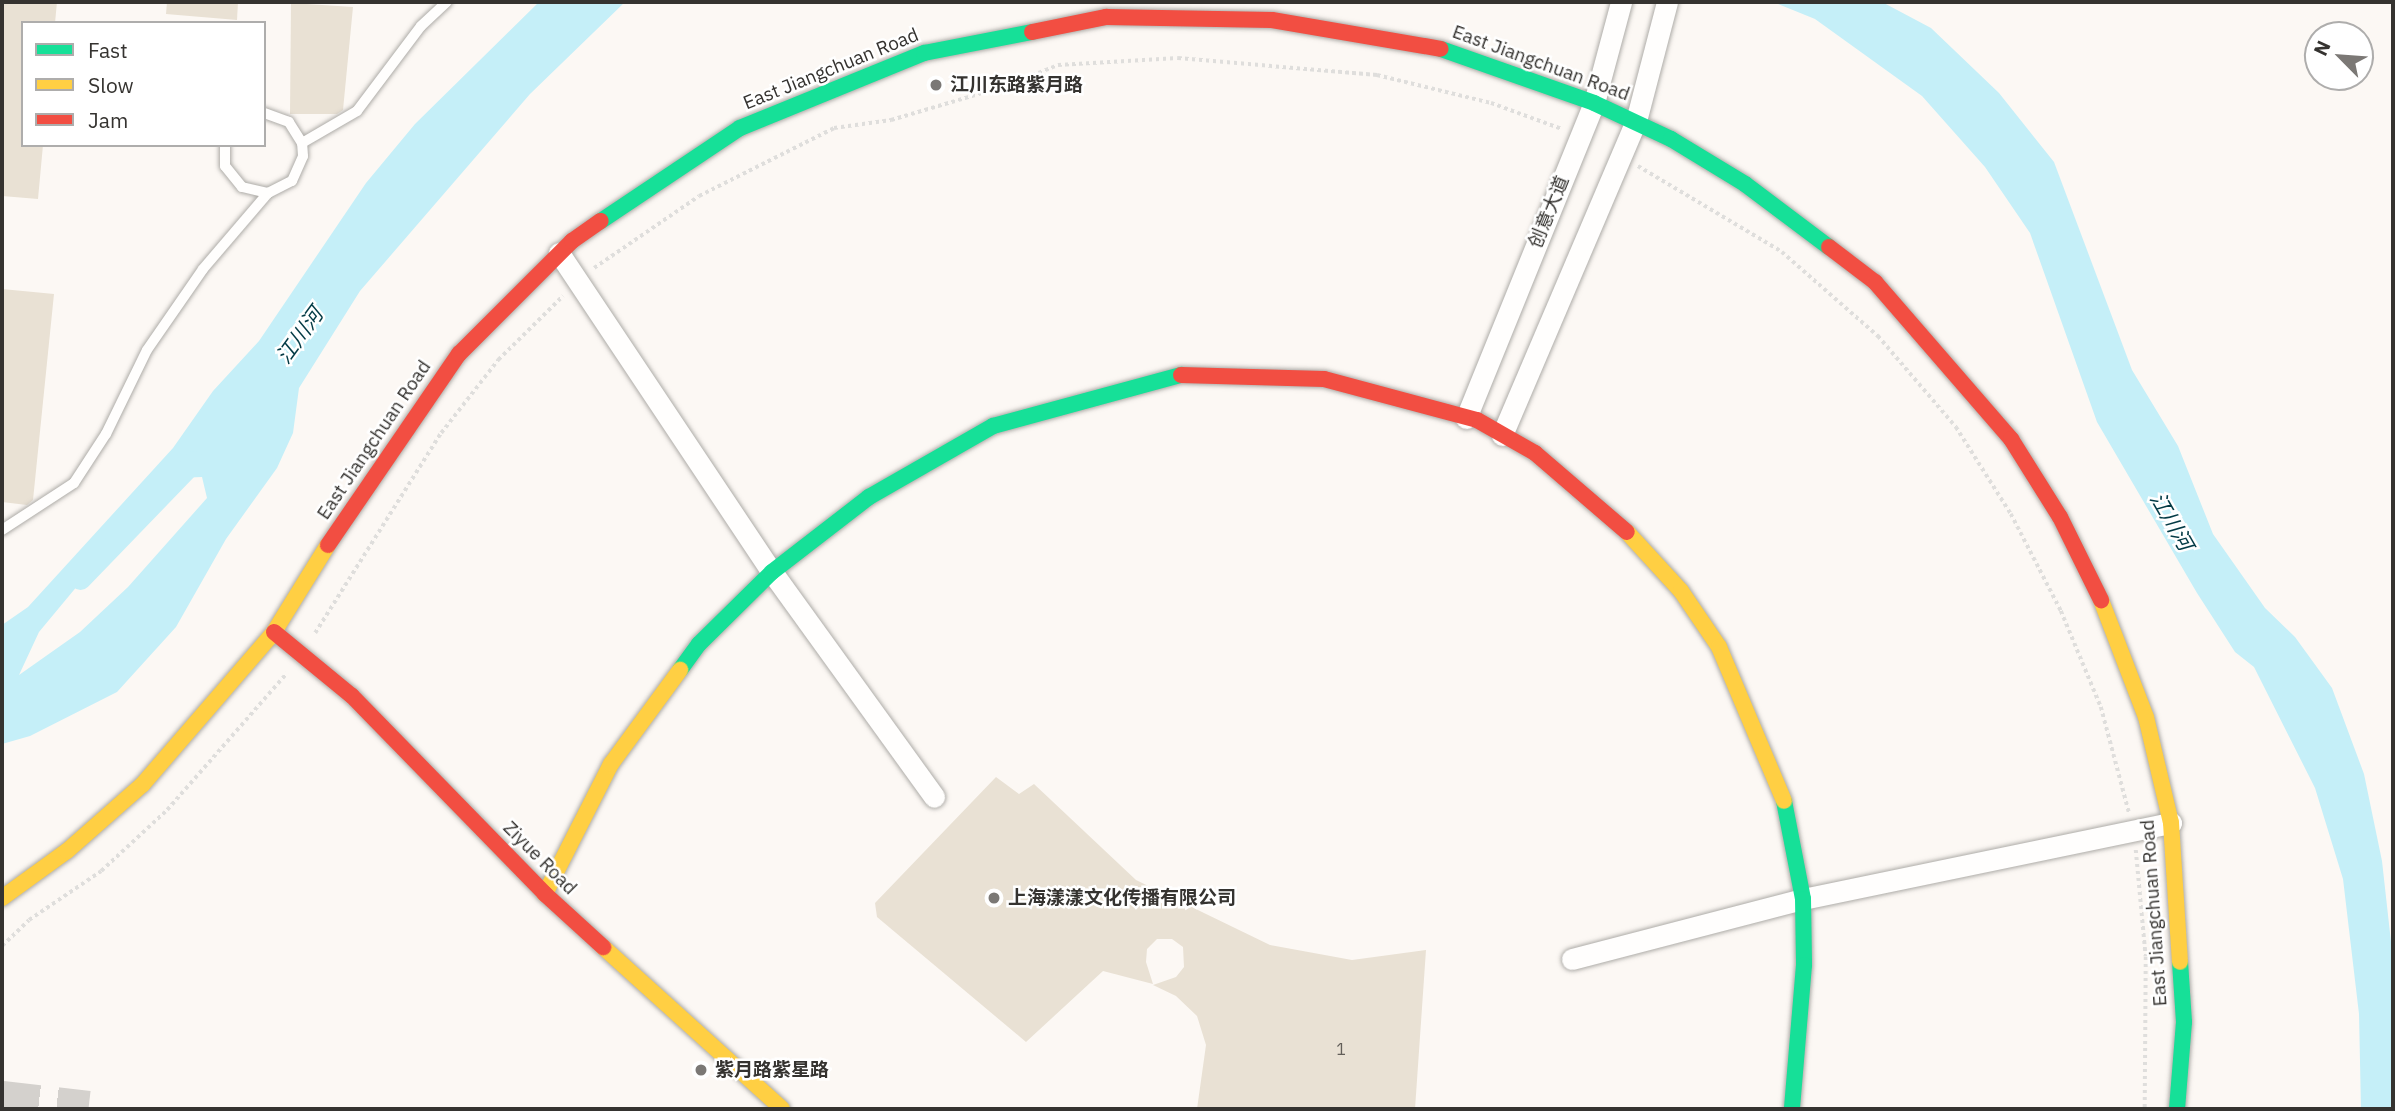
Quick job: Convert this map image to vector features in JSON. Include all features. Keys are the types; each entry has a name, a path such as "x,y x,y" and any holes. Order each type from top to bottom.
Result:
{"main road":[{"name":"East Jiangchuan Road","path":"2,898 67,851 143,785 274,632 360,494 459,354 559,253 650,185 740,128 924,53 1106,17 1272,20 1426,44 1594,103 1636,121 1745,184 1875,282 2011,439 2060,517 2104,605 2146,717 2171,823 2184,1022 2177,1109"},
{"path":"545,894 611,764 699,644 772,572 869,497 993,426 1081,399 1187,374 1324,379 1466,418 1535,453 1637,541 1681,592 1719,647 1784,799 1803,899 1804,965 1793,1109"},
{"name":"Ziyue Road","path":"274,632 352,696 545,894 782,1109"}],"street":[{"name":"创意大道","path":"1466,418 1594,103 1621,2"},
{"path":"1502,435 1636,121 1667,2"},
{"path":"559,253 772,572 934,797"},
{"path":"1572,959 1803,899 2171,823"}],"lane":[{"path":"302,142 357,111 421,26 447,2"},
{"path":"225,147 225,166 232,178 255,192 268,193 281,189 300,169 302,142 289,122 266,114"},
{"path":"2,530 74,483 106,434 147,350 203,269 268,193"}],"path":[{"path":"2,946 29,920 101,871 167,810 302,654 441,433 498,360 577,283 699,196 834,128 891,120 1006,86 1058,65 1178,58 1377,75 1490,103 1580,135"},
{"path":"1621,157 1782,252 1878,335 1955,427 2011,514 2061,611 2101,707 2134,830 2146,957 2145,1109"}],"water":[{"path":"539,2 625,2 530,94 360,291 299,388 293,433 277,468 226,539 176,627 117,692 30,736 2,744 2,625 28,607 173,448 213,391 259,341 366,183 415,124","holes":["202,477 207,498 128,587 80,632 19,675 39,632 98,561 178,478"]},
{"path":"1773,2 1882,2 1931,28 1999,93 2054,162 2132,370 2178,446 2213,534 2265,608 2295,637 2332,688 2364,774 2382,861 2393,960 2393,1109 2361,1109 2359,1014 2343,879 2315,788 2254,667 2235,652 2197,593 2097,422 2030,233 1985,167 1922,96 1815,19"}],"building":[{"path":"2,2 57,2 55,21 21,21 21,147 43,147 38,199 2,196"},
{"path":"167,2 238,2 237,20 166,14"},
{"path":"291,3 353,7 343,110 337,114 290,114"},
{"path":"2,289 54,294 33,500 27,505 2,502"},
{"path":"996,777 1019,794 1034,784 1136,880 1270,945 1352,960 1426,950 1415,1109 1197,1109 1206,1045 1197,1016 1176,996 1153,985 1176,977 1184,967 1183,947 1172,939 1157,939 1147,949 1146,962 1153,984 1103,971 1026,1042 877,917 875,903"}],"waterway":[{"name":"江川河","path":"80,579 194,461"}],"tunnel":[{"path":"2,1099 88,1109"}],"traffic: fast":[{"path":"601,221 740,128 924,53 1032,32"},
{"path":"1441,49 1594,103 1671,139 1745,184 1829,247"},
{"path":"680,670 699,644 772,572 869,497 993,426 1181,375"},
{"path":"1784,801 1803,899 1804,965 1792,1109"},
{"path":"2177,1109 2184,1022 2180,962"}],"traffic: slow":[{"path":"1627,532 1681,591 1719,647 1784,801"},
{"path":"2,898 67,851 143,784 274,632 328,545"},
{"path":"2101,600 2146,717 2171,823 2180,962"},
{"path":"545,894 611,764 680,670"},
{"path":"603,947 782,1109"}],"traffic: jam":[{"path":"1032,32 1106,17 1272,20 1441,49"},
{"path":"328,545 459,354 572,241 601,221"},
{"path":"1829,247 1875,282 2011,439 2060,517 2101,600"},
{"path":"1181,375 1324,379 1477,420 1535,453 1627,532"},
{"path":"274,632 352,696 545,894 603,947"}],"place":[{"name":"江川东路紫月路","path":"936,85"},
{"name":"上海漾漾文化传播有限公司","path":"994,898"},
{"name":"紫月路紫星路","path":"701,1070"}]}
